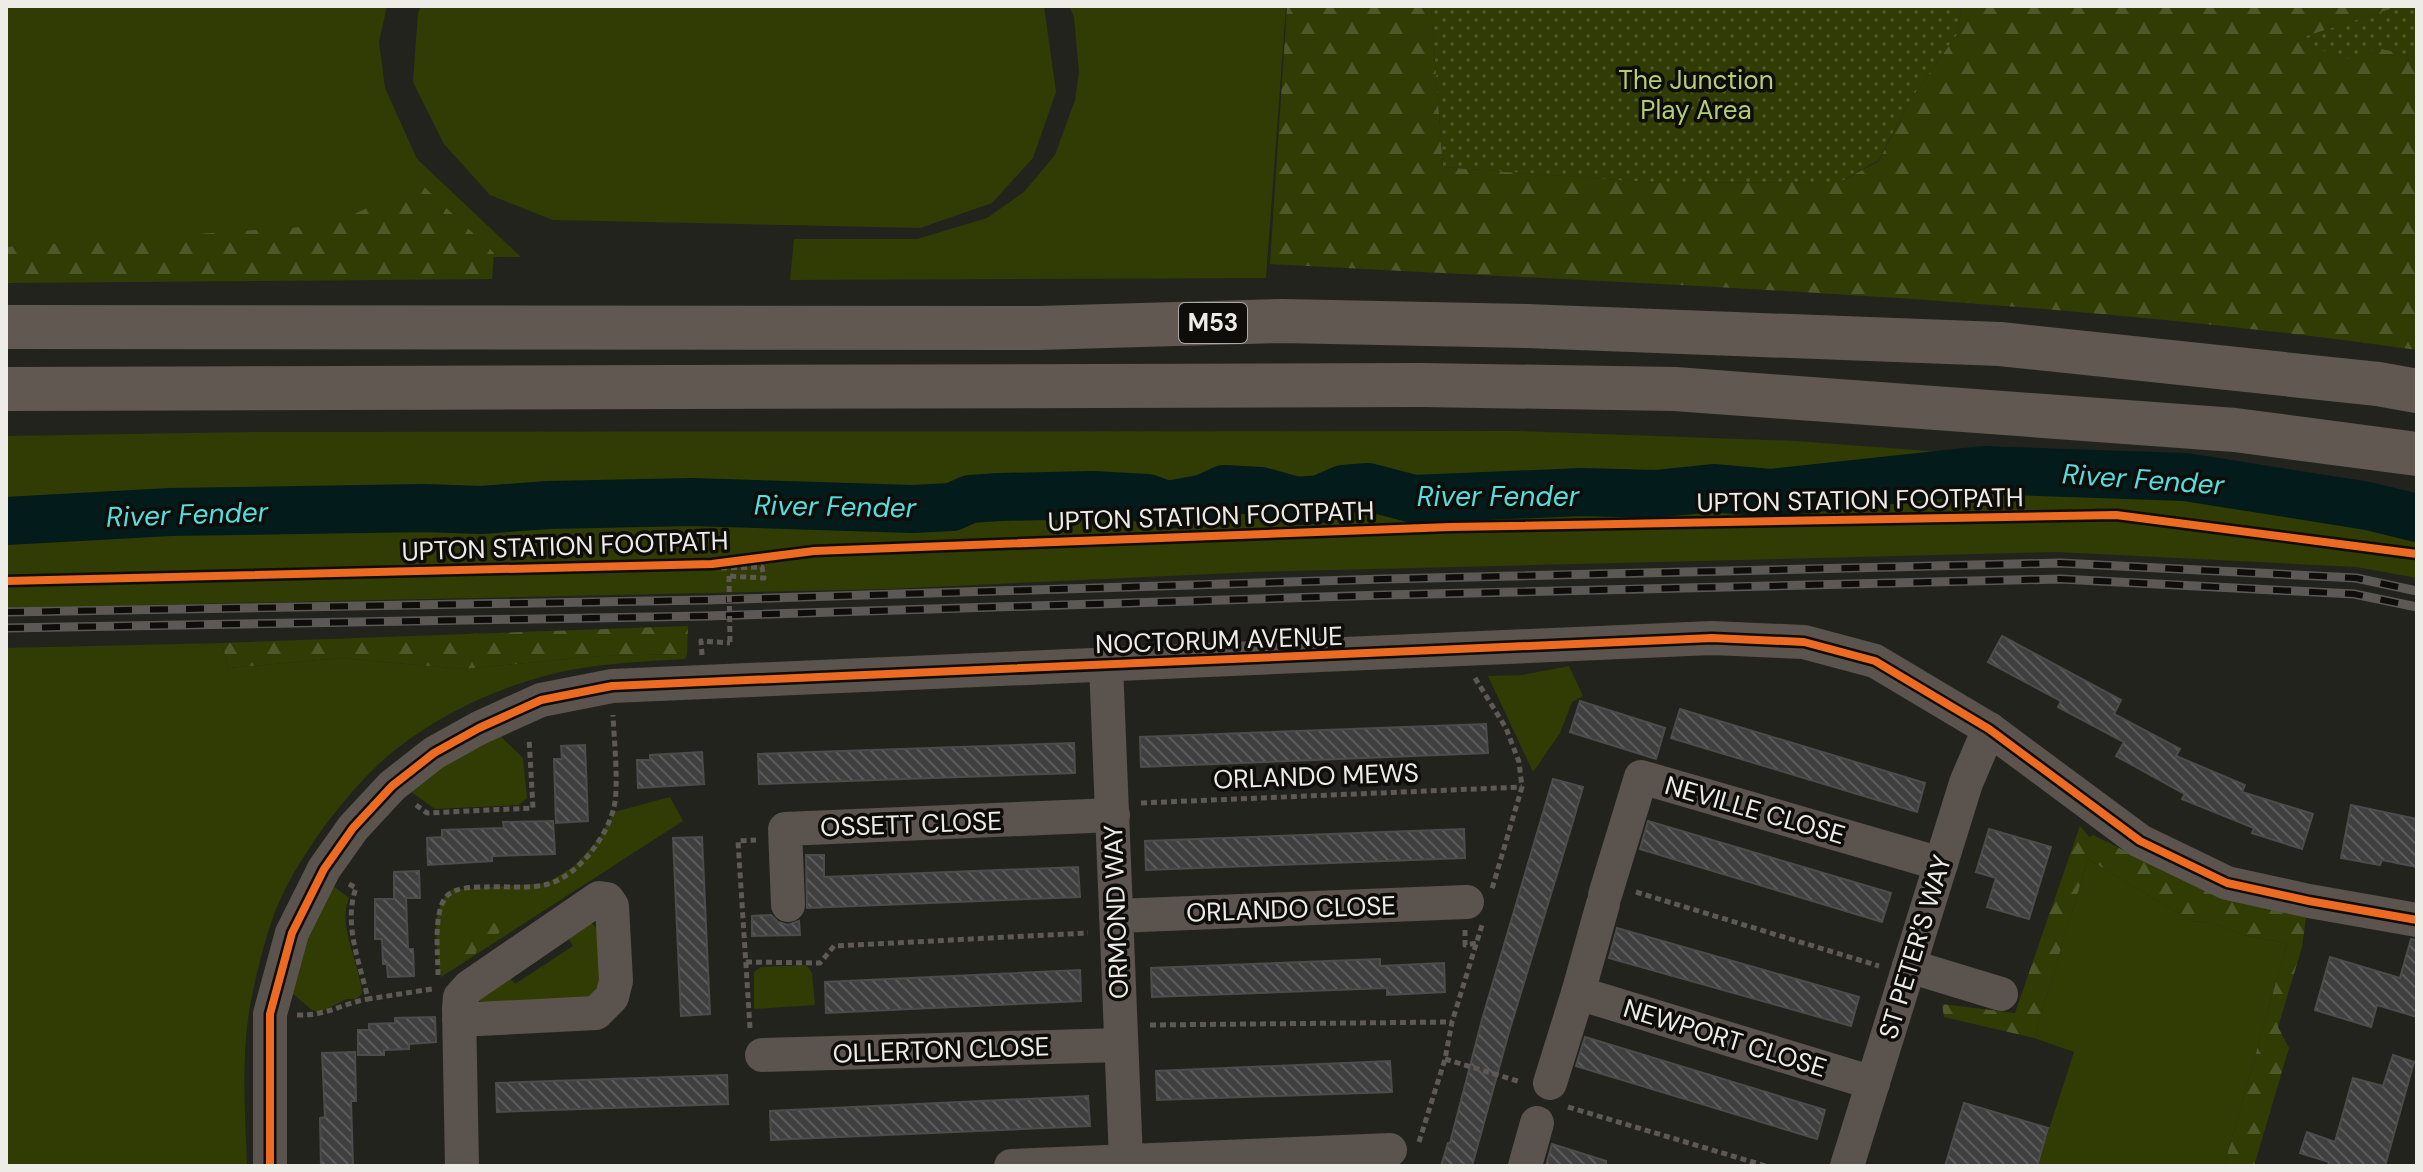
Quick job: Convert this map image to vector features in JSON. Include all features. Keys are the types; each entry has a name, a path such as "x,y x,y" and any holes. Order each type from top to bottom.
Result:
{"highway":[{"name":"M53","path":"6,327 1037,328 1282,321 1526,326 2000,344 2378,384 2417,391"},
{"path":"6,389 1373,385 1675,389 2235,430 2417,454"}],"street":[{"name":"NOCTORUM AVENUE","path":"270,1166 270,1014 292,933 324,869 353,828 392,786 434,753 526,705 612,686 1712,638 1804,642 1875,661 1989,729 2140,841 2227,883 2417,920"},
{"name":"ORMOND WAY","path":"1106,664 1121,1035 1107,1163"},
{"name":"ST PETER'S WAY","path":"1847,1166 1966,783 1989,729"},
{"name":"NEVILLE CLOSE","path":"1612,896 1641,777 1941,864"},
{"name":"OSSETT CLOSE","path":"788,905 785,829 1112,810"},
{"path":"1542,1085 1612,896"},
{"path":"459,1020 596,1013 612,997 616,981 612,906 607,899 599,898 469,987 460,997 459,1020 462,1166"},
{"name":"ORLANDO CLOSE","path":"1117,924 1467,902"},
{"path":"1908,970 2001,994"},
{"name":"NEWPORT CLOSE","path":"1578,993 1873,1083"},
{"name":"OLLERTON CLOSE","path":"762,1055 1121,1035"},
{"path":"1525,1166 1537,1123"},
{"path":"1011,1166 1374,1156"}],"path":[{"path":"701,641 730,643 729,576 764,578 762,567 720,568 712,564"},
{"path":"270,1014 316,1016 345,1003 438,988 438,922 446,895 458,889 548,884 585,859 606,829 615,806 612,686"},
{"path":"392,786 427,813 533,808 526,705"},
{"path":"762,1055 751,1056 738,841 785,838"},
{"path":"324,869 356,888 351,902 350,924 368,999"},
{"path":"1612,896 1908,970"},
{"path":"746,962 820,963 834,946 1117,924"},
{"path":"1121,1035 1452,1022"},
{"path":"1445,1059 1542,1085"},
{"path":"1537,1123 1545,1100 1766,1166"}],"green space":[{"path":"6,6 387,6 379,42 385,88 417,159 521,257 6,253"},
{"path":"421,6 1044,6 1056,92 1033,158 992,203 920,228 553,220 490,195 444,144 413,82"},
{"path":"1069,6 1286,6 1266,278 790,280 794,239 917,239 987,218 1024,192 1055,155 1075,100 1079,72 1074,17"},
{"path":"1287,6 1431,6 1443,167 1657,183 1840,182 1879,161 1908,103 1958,33 1961,6 2400,6 2295,40 2347,58 2379,48 2417,58 2417,350 2131,317 1988,305 1701,286 1270,264"},
{"name":"The Junction Play Area","path":"1431,6 1961,6 1958,33 1908,103 1879,160 1840,182 1657,183 1443,167"},
{"path":"2400,6 2417,6 2417,58 2379,48 2347,59 2294,40"},
{"path":"420,183 494,253 492,279 6,283 6,247 331,225"},
{"path":"1518,431 1796,441 2191,471 2417,502 2417,578 2356,567 2057,552 1254,572 888,589 6,608 6,436 253,432"},
{"path":"688,626 687,654 600,656 463,669 341,658 228,668 222,643"},
{"path":"222,643 228,668 341,658 463,669 600,656 687,654 685,659 569,670 490,695 450,714 413,737 379,764 347,798 302,859 277,908 265,943 246,1034 247,1166 6,1166 6,648"},
{"path":"1569,666 1583,696 1572,702 1560,733 1533,772 1488,676 1523,675"},
{"path":"497,733 523,758 527,798 519,805 435,809 407,789"},
{"path":"670,797 683,821 441,977 436,943 437,919 439,908 451,890 547,883 574,866 598,840 614,812"},
{"path":"2080,826 2089,837 2093,835 2204,890 2306,917 2302,947 2278,1027 2289,1048 2254,1166 2224,1166 2287,943 2243,935 2214,923 2192,921 2088,859 2034,1038 1944,1017 1942,1004 2015,1013"},
{"path":"2088,859 2192,921 2214,923 2243,935 2287,943 2224,1166 2037,1166 2074,1052 2034,1038"},
{"path":"328,882 349,898 347,933 362,994 321,1012 312,1010 286,988"},
{"path":"479,920 498,924 501,930 488,947 479,944 475,955 465,957 456,942 473,931"},
{"path":"584,920 599,931 602,977 597,991 582,1002 482,1003 476,997 503,969 515,984 573,946 563,930"},
{"path":"806,965 812,973 815,1005 754,1009 754,972 761,967"}],"building":[{"path":"2002,636 2121,700 2114,714 2180,749 2176,756 2245,785 2242,792 2313,814 2302,849 2252,833 2254,828 2182,799 2185,794 2116,756 2124,742 2058,707 2061,701 1988,662"},
{"path":"1580,701 1665,728 1656,759 1570,732"},
{"path":"1680,709 1925,783 1917,812 1671,738"},
{"path":"1486,724 1488,753 1141,767 1140,737"},
{"path":"1074,743 1075,773 759,784 758,754"},
{"path":"585,745 588,821 556,823 554,759 562,759 561,746"},
{"path":"702,752 704,784 638,788 637,760 650,760 650,755"},
{"path":"1553,779 1583,787 1472,1166 1441,1166 1450,1143 1483,1016"},
{"path":"2351,805 2417,819 2417,867 2382,860 2380,865 2341,858"},
{"path":"553,821 555,854 492,856 492,861 428,865 427,838 442,837 442,830 504,828 503,822"},
{"path":"1648,821 1891,893 1882,922 1640,849"},
{"path":"1464,829 1465,858 1146,870 1145,841"},
{"path":"1989,829 2051,847 2029,919 1987,907 1996,878 1976,872"},
{"path":"702,837 710,1014 681,1016 673,838"},
{"path":"806,855 824,855 824,877 1078,867 1080,897 807,908"},
{"path":"419,871 420,898 406,898 408,949 413,949 414,976 388,977 387,964 383,964 382,939 375,939 375,899 394,899 394,872"},
{"path":"771,915 778,922 788,925 799,921 800,935 752,936 752,916"},
{"path":"1617,928 1859,997 1851,1026 1609,958"},
{"path":"2411,939 2417,940 2417,1017 2377,1005 2371,1027 2315,1010 2330,957 2400,978"},
{"path":"1380,959 1380,966 1444,963 1445,992 1387,995 1387,988 1152,997 1151,968"},
{"path":"1080,970 1081,1001 826,1013 825,982"},
{"path":"435,1017 436,1042 409,1044 409,1049 384,1050 384,1055 358,1055 358,1030 369,1030 369,1024 395,1023 395,1018"},
{"path":"1585,1037 1825,1110 1817,1139 1576,1066"},
{"path":"355,1052 356,1101 351,1101 353,1166 321,1166 320,1118 325,1117 322,1053"},
{"path":"2393,1055 2414,1062 2385,1166 2328,1166 2329,1162 2300,1153 2307,1132 2335,1142 2353,1078 2383,1086"},
{"path":"1390,1061 1392,1092 1157,1100 1156,1071"},
{"path":"727,1075 728,1104 497,1112 496,1083"},
{"path":"1088,1096 1090,1126 771,1140 770,1111"},
{"path":"1964,1103 2048,1128 2037,1166 1945,1166"},
{"path":"1552,1144 1606,1161 1606,1166 1546,1166"}],"waterway":[{"name":"River Fender","path":"6,521 170,512 481,510 548,505 692,502 912,509 952,507 970,499 1093,495 1147,498 1167,505 1205,498 1224,489 1261,491 1297,501 1320,499 1343,489 1368,487 1414,499 1582,492 1655,494 1713,488 1770,493 1983,470 2185,477 2368,506 2417,518"}],"railway":[{"path":"6,612 707,600 1384,579 2060,563 2356,578 2417,591"},
{"path":"6,628 707,616 1384,595 2060,579 2354,594 2417,607"}],"cycle path":[{"name":"UPTON STATION FOOTPATH","path":"6,581 712,564 814,551 1450,527 2116,515 2417,554"},
{"path":"270,1166 270,1014 292,933 324,869 353,828 392,786 434,753 479,728 541,700 612,686 1712,638 1804,642 1875,661 1989,729 2140,841 2227,883 2417,920"}]}
